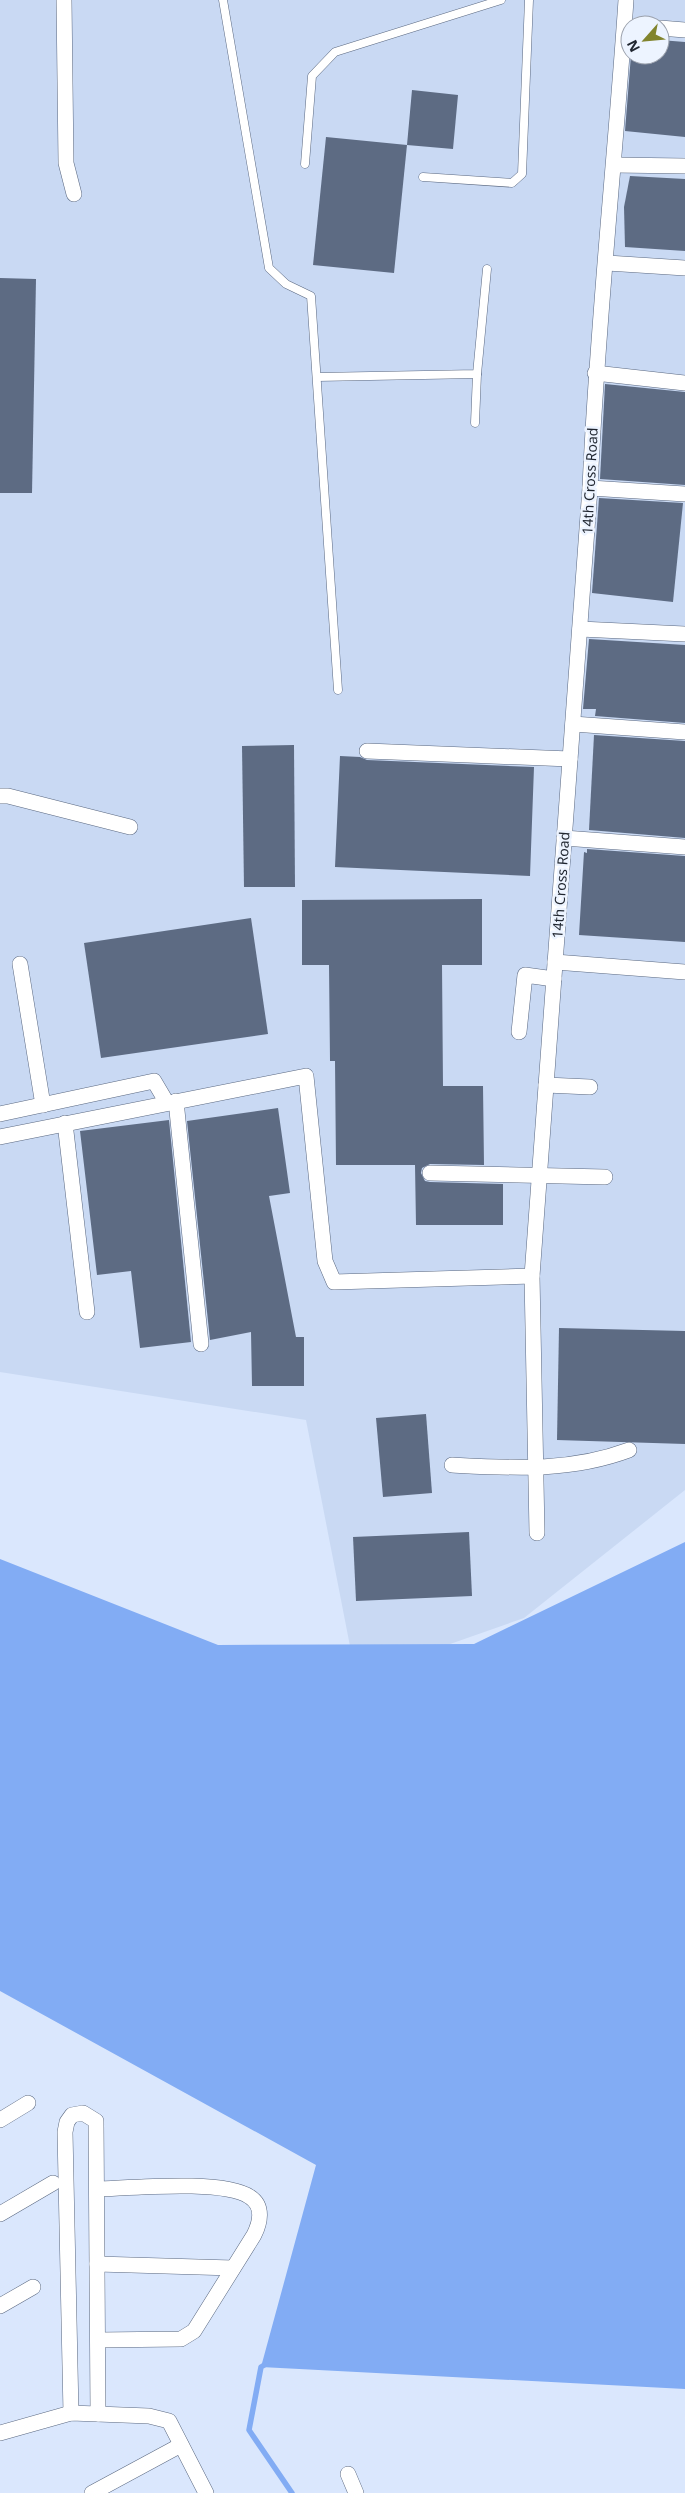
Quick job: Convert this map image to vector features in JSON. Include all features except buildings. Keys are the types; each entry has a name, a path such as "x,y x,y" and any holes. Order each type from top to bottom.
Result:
{"street":[{"path":"64,0 66,163 74,194"},
{"name":"14th Cross Road","path":"626,0 627,15"},
{"path":"670,29 685,30"},
{"name":"14th Cross Road","path":"537,1533 532,1276 590,488 595,373 607,263 623,65"},
{"path":"614,165 685,166"},
{"path":"607,263 685,268"},
{"path":"595,373 685,382"},
{"path":"590,488 685,494"},
{"path":"580,629 685,634"},
{"path":"573,724 685,732"},
{"path":"367,751 570,759"},
{"path":"0,796 8,796 130,826"},
{"path":"564,838 685,847"},
{"path":"555,962 685,972"},
{"path":"20,964 43,1105"},
{"path":"518,1032 525,975 554,979"},
{"path":"0,1137 306,1076 325,1261 334,1282 532,1276"},
{"path":"0,1114 154,1081 172,1102 201,1344"},
{"path":"546,1085 590,1087"},
{"path":"66,1123 87,1312"},
{"path":"430,1173 605,1177"},
{"path":"452,1465 536,1469 580,1464 628,1450"},
{"path":"0,2120 28,2103"},
{"path":"71,2413 65,2132 67,2122 72,2115 83,2113 96,2121 98,2414"},
{"path":"0,2214 53,2183"},
{"path":"97,2189 209,2187 233,2191 250,2197 256,2203 260,2220 254,2235 194,2331 188,2336 181,2339 98,2340"},
{"path":"97,2264 233,2268"},
{"path":"0,2306 33,2287"},
{"path":"0,2433 71,2413 149,2416 169,2421 206,2493"},
{"path":"92,2493 181,2445"},
{"path":"348,2474 356,2493"}],"lane":[{"path":"223,0 270,268 286,284 311,296 338,690"},
{"path":"305,164 312,76 335,52 500,0"},
{"path":"422,177 512,183 522,174 529,0"},
{"path":"475,423 477,374 487,269"},
{"path":"317,377 477,374"}],"shaded area":[{"path":"0,0 685,0 685,1490 524,1618 356,1677 306,1420 0,1372"}],"water":[{"path":"685,1542 685,2389 261,2367 316,2165 0,1991 0,1559 218,1645 474,1644"}],"waterway":[{"path":"266,2364 261,2367 249,2430 292,2493"}]}
